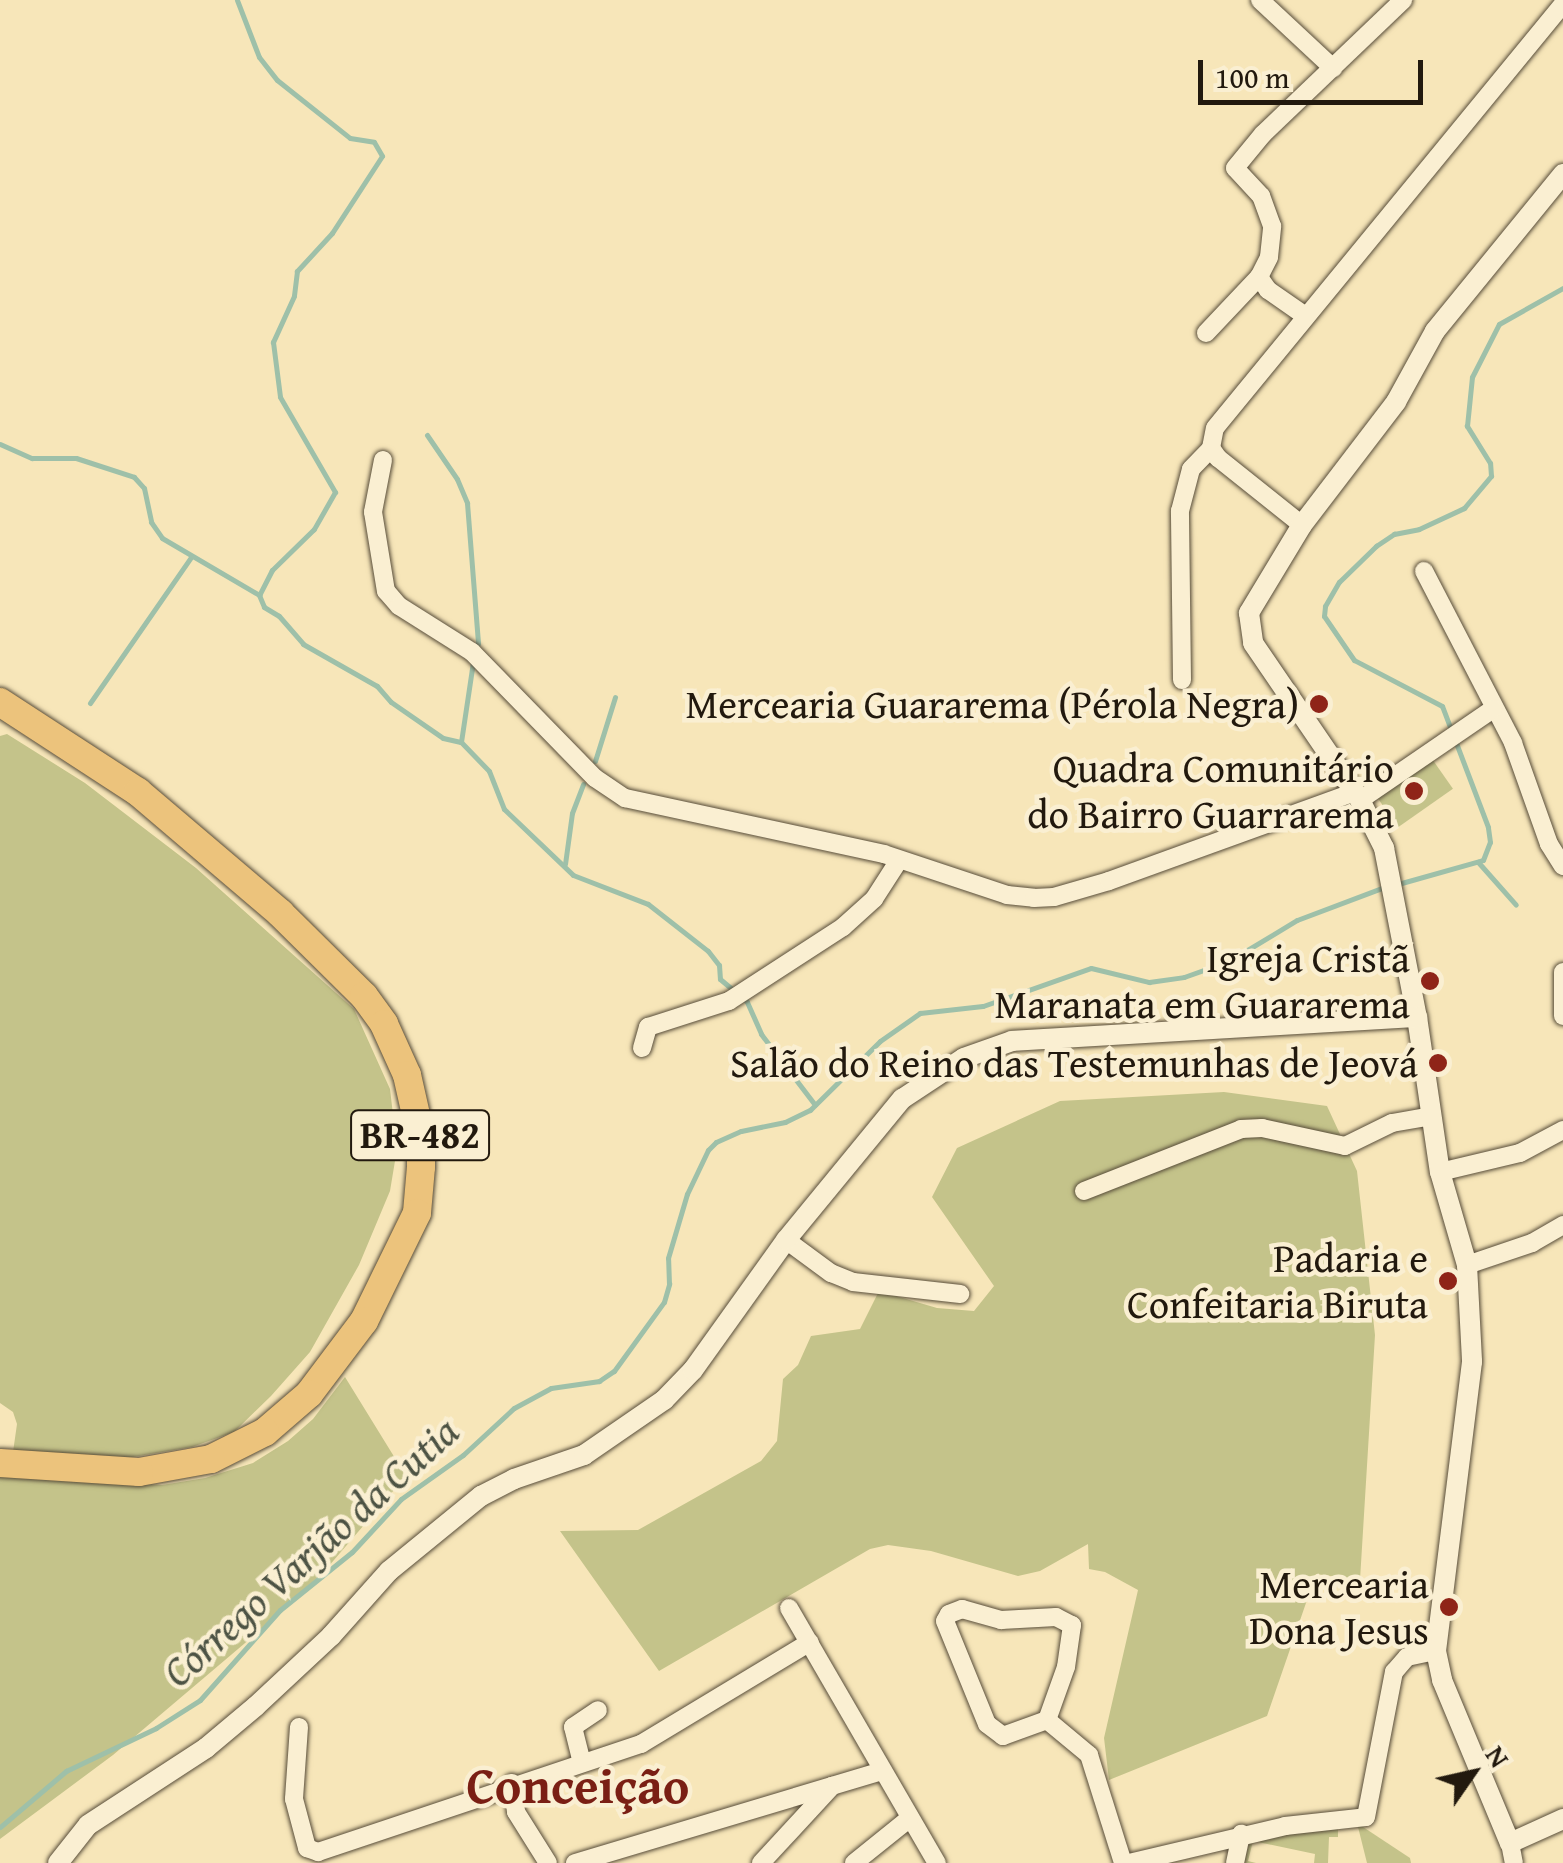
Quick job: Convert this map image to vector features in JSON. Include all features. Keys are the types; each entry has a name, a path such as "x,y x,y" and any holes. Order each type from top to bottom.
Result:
{"highway":[{"name":"BR-482","path":"0,702 138,792 280,913 364,996 384,1024 406,1075 421,1137 421,1168 417,1214 364,1321 309,1394 265,1432 211,1459 139,1472 0,1463"}],"street":[{"path":"1260,0 1333,68"},
{"path":"1206,333 1259,277 1269,257 1272,226 1261,196 1235,168 1263,134 1403,0"},
{"path":"1182,680 1180,512 1192,469 1211,448 1215,428 1563,4"},
{"path":"1563,174 1443,321 1379,426 1302,525 1250,613 1253,642 1358,796 1390,872 1440,1172 1468,1265 1472,1362 1436,1652 1442,1680 1512,1853 1563,1819"},
{"path":"1259,277 1268,290 1304,315"},
{"path":"1211,448 1233,472 1302,525"},
{"path":"382,460 373,512 382,578 391,598 472,652 610,791 656,808 898,860 1008,894 1054,897 1358,796 1493,709"},
{"path":"1424,571 1513,743 1549,844 1563,866"},
{"path":"642,1048 648,1028 738,995 857,916 889,880 898,860"},
{"path":"1563,972 1563,1016"},
{"path":"58,1863 88,1825 206,1748 256,1706 331,1636 389,1572 481,1496 514,1479 584,1455 664,1400 693,1370 786,1240 902,1099 989,1046 1078,1035 1417,1017"},
{"path":"1084,1191 1242,1129 1262,1128 1345,1146 1392,1123 1430,1116"},
{"path":"1440,1172 1520,1153 1563,1130"},
{"path":"1468,1265 1532,1243 1563,1226"},
{"path":"786,1240 830,1273 853,1282 960,1294"},
{"path":"788,1608 937,1863"},
{"path":"962,1610 1001,1620 1066,1619 1074,1633 1048,1720 1014,1733 995,1733 945,1621 949,1614 962,1610"},
{"path":"299,1727 294,1799 305,1843 312,1852 512,1783 641,1744 688,1720 810,1642"},
{"path":"1048,1720 1088,1755 1126,1863 1240,1834 1330,1818 1366,1817 1394,1672 1407,1657 1436,1652"},
{"path":"582,1763 573,1727 598,1710"},
{"path":"575,1863 882,1771"},
{"path":"512,1783 516,1812 548,1863"},
{"path":"761,1863 832,1786"},
{"path":"854,1863 910,1818"},
{"path":"1235,1863 1240,1834"}],"shaded area":[{"path":"7,734 85,783 196,868 354,1009 390,1089 397,1149 390,1191 359,1265 310,1352 271,1396 234,1432 192,1447 127,1458 13,1452 17,1424 13,1412 0,1403 0,736"},
{"name":"Quadra Comunitário do Bairro Guarrarema","path":"1430,756 1453,789 1398,827 1375,794"},
{"path":"1224,1092 1327,1106 1357,1171 1375,1335 1360,1580 1316,1574 1267,1716 1109,1780 1104,1738 1138,1590 1105,1572 1089,1569 1088,1544 1040,1571 1018,1576 931,1551 888,1545 870,1549 659,1671 560,1531 638,1530 761,1461 777,1441 783,1379 798,1365 811,1336 860,1329 879,1291 937,1308 974,1311 994,1286 932,1197 957,1148 1060,1101"},
{"path":"345,1377 406,1476 310,1588 113,1755 0,1839 0,1475 162,1485 205,1478 253,1463 288,1441 313,1419"},
{"path":"1338,1821 1338,1837 1329,1837 1328,1863 1314,1863 1315,1854 1253,1841 1248,1861 1256,1863 1244,1863 1251,1836"},
{"path":"1357,1823 1410,1858 1411,1863 1367,1863"}],"waterway":[{"path":"237,0 259,57 277,80 350,138 374,142 382,156 332,233 297,271 294,296 273,342 280,397 335,492 314,529 272,570 259,595"},
{"path":"1398,884 1483,860 1490,842 1488,827 1442,706 1354,660 1324,616 1325,606 1339,582 1376,546 1394,534 1419,529 1464,508 1491,476 1490,463 1467,426 1472,377 1499,324 1563,288"},
{"path":"427,435 457,479 467,503 478,644"},
{"path":"0,444 32,458 76,458 134,477 144,488 151,522 162,538 259,595 264,607 279,616 303,644 377,686 391,702 443,738 461,742 489,771 504,809 573,875 648,904 708,951 719,965 720,979 747,1002 761,1034 815,1105"},
{"path":"90,703 191,557"},
{"path":"461,742 473,662"},
{"path":"595,761 615,697"},
{"path":"565,864 572,813 583,784"},
{"path":"1478,862 1516,905"},
{"name":"Córrego Varjão da Cutia","path":"0,1827 66,1771 156,1728 200,1700 280,1610 352,1552 401,1499 463,1455 514,1408 551,1388 599,1381 614,1371 664,1302 669,1284 668,1258 687,1194 708,1150 716,1142 741,1131 785,1122 810,1110 880,1041 920,1013 983,1006 1091,968 1149,982 1184,977 1229,961 1297,920 1387,886"}],"place":[{"name":"Mercearia Guararema (Pérola Negra)","path":"1319,704"},
{"name":"Quadra Comunitário do Bairro Guarrarema","path":"1414,791"},
{"name":"Igreja Cristã Maranata em Guararema","path":"1430,981"},
{"name":"Salão do Reino das Testemunhas de Jeová","path":"1438,1063"},
{"name":"Padaria e Confeitaria Biruta","path":"1448,1281"},
{"name":"Mercearia Dona Jesus","path":"1449,1607"}],"district":[{"name":"Conceição","path":"578,1785"}]}
